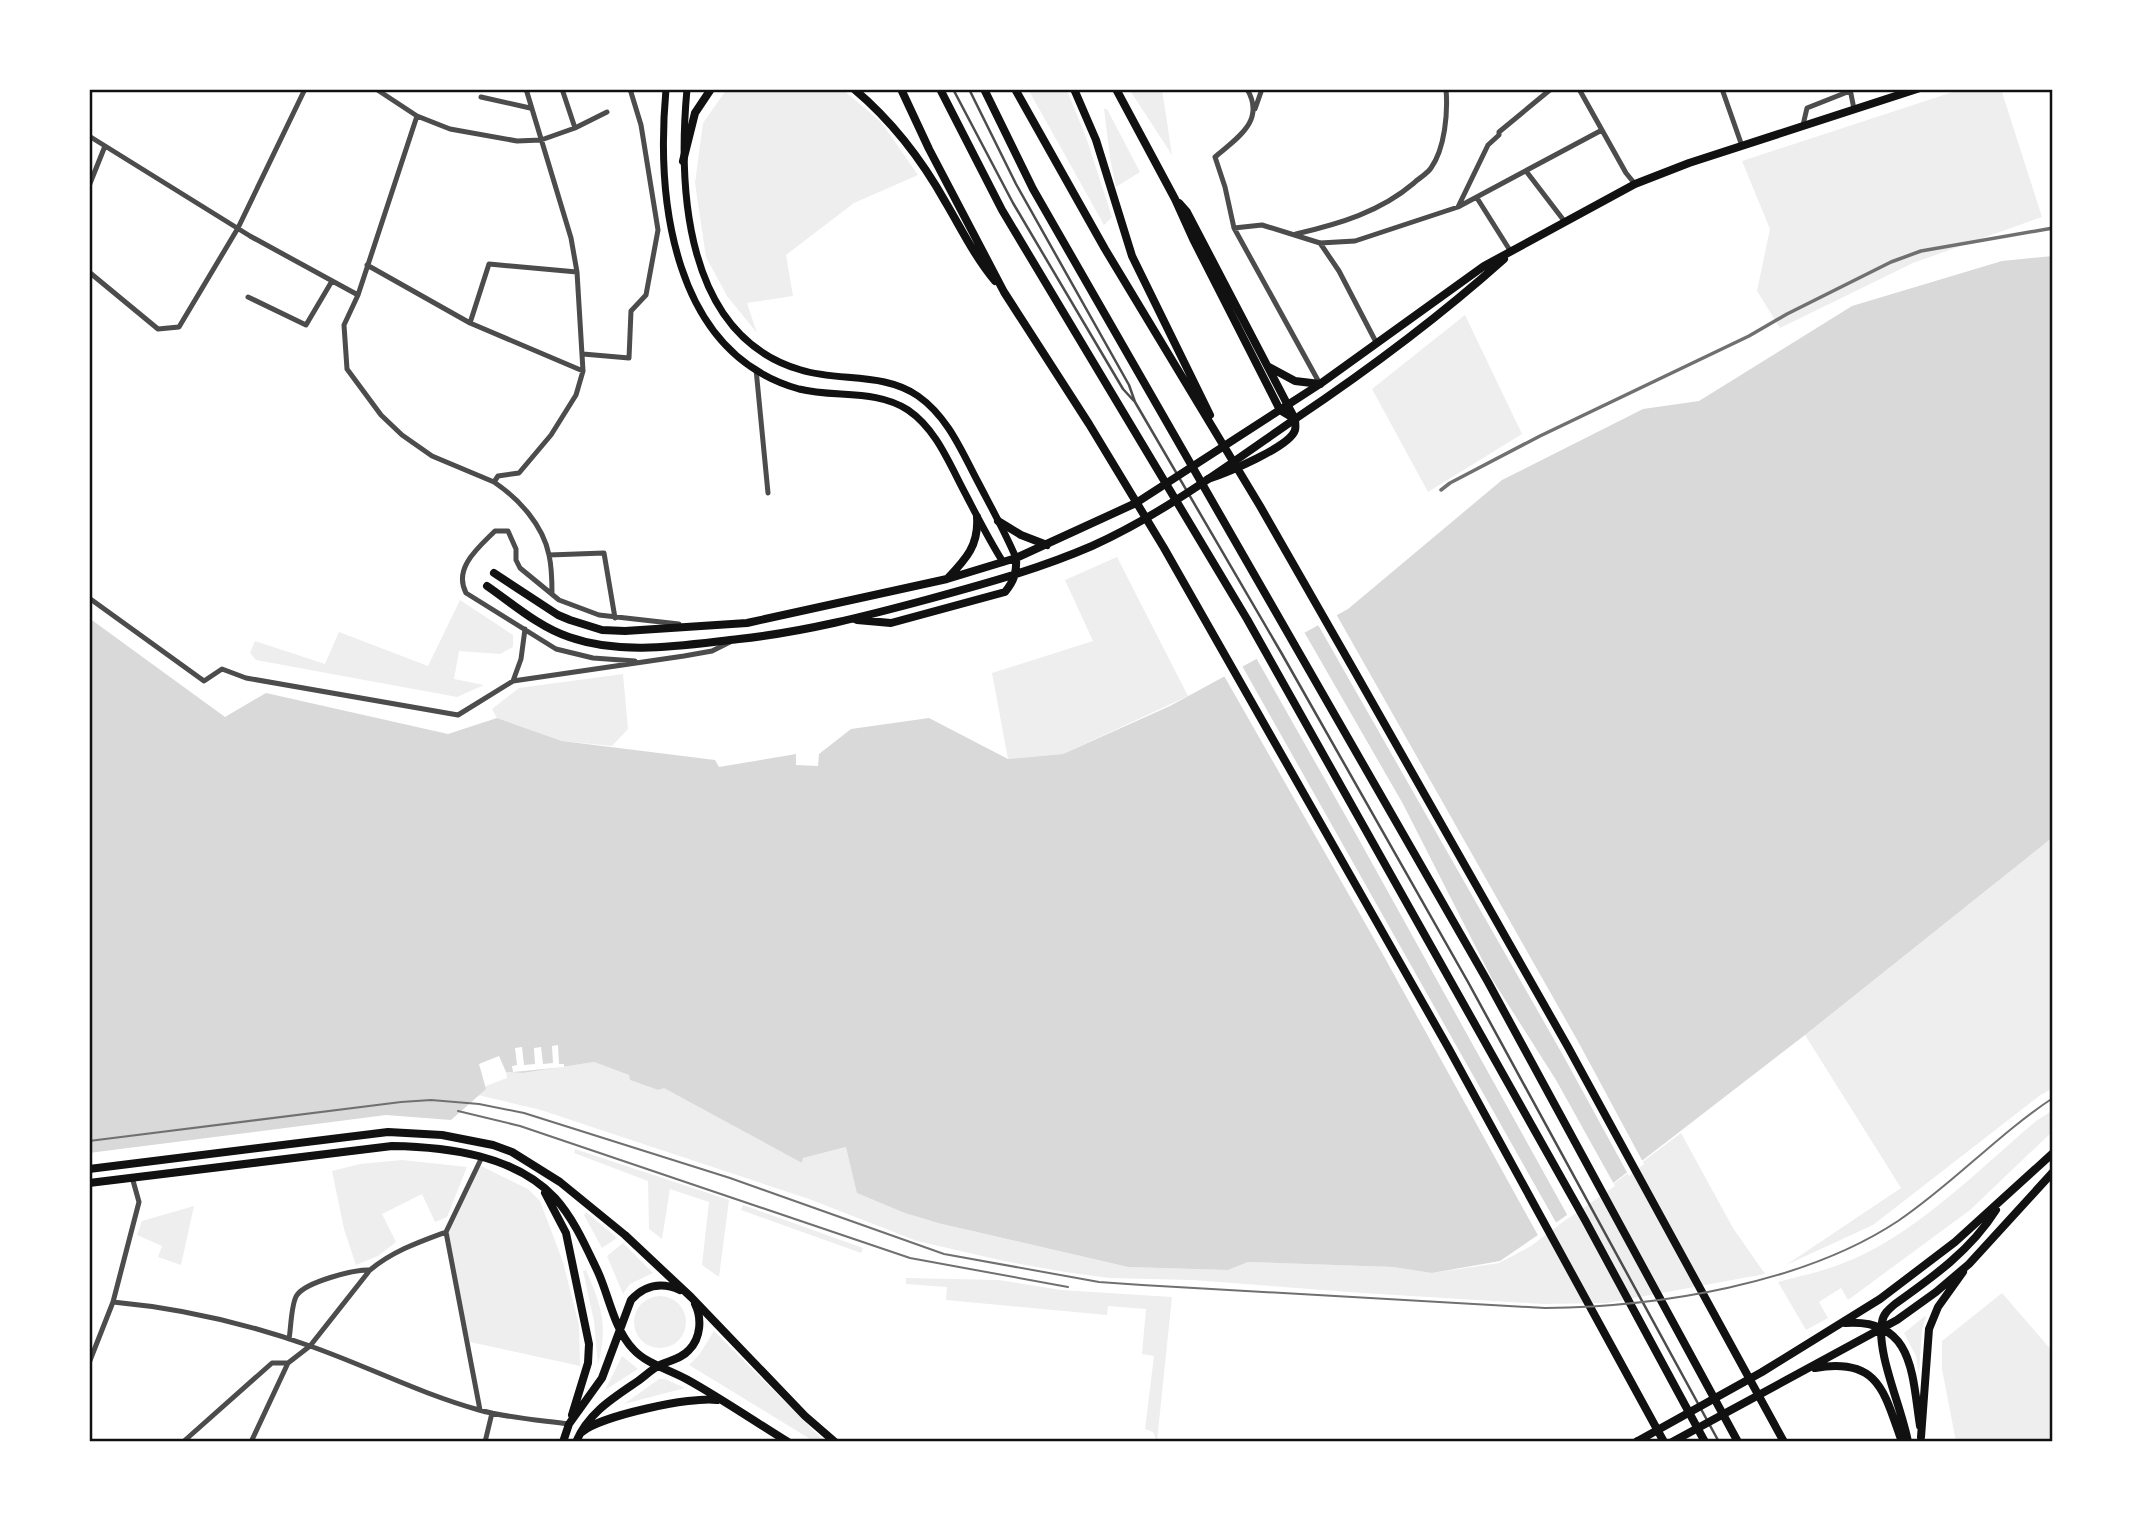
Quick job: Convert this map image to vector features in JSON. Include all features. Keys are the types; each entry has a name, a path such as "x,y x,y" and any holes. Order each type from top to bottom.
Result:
{"main road":[{"path":"666,89 663,178 670,227 681,267 701,311 715,333 756,369 799,388 872,397 898,404 910,411 935,438 1003,562 1015,574"},
{"path":"687,89 684,186 695,249 714,296 725,315 738,331 765,355 814,374 881,381 901,386 930,405 950,430 1016,558 1015,574 1005,592 891,623 854,619"},
{"path":"683,160 695,113 711,89"},
{"path":"854,89 906,142 976,257 1004,292"},
{"path":"901,89 1004,292 1089,424 1164,548 1449,1049 1664,1442"},
{"path":"940,89 1002,210 1247,619 1585,1220 1705,1442"},
{"path":"984,89 1033,189 1488,982 1738,1442"},
{"path":"1074,89 1096,140 1132,256 1206,405 1217,434"},
{"path":"487,586 550,629 594,644 663,646 809,629 1030,571 1094,545 1209,479 1249,463 1288,439 1295,432 1295,419 1284,408 1116,89"},
{"path":"494,573 558,615 594,628 625,631 747,622 822,608 947,579 1016,558 1136,503 1320,384 1484,266 1635,184 1803,125 1917,89"},
{"path":"1015,90 1105,249 1217,434 1568,1047 1784,1442"},
{"path":"1175,199 1187,212 1265,363 1284,408"},
{"path":"1295,419 1416,334 1511,253"},
{"path":"1265,363 1272,370 1295,381 1320,384"},
{"path":"947,579 973,549 978,528 977,517"},
{"path":"998,522 1047,545"},
{"path":"89,1169 388,1132 426,1133 470,1140 512,1152 542,1169 625,1235 691,1297 805,1416 835,1442"},
{"path":"89,1183 384,1146 443,1150 482,1157 509,1166 542,1186 556,1199 578,1232 621,1328 637,1354 788,1442"},
{"path":"1637,1442 1762,1372 1880,1299 1955,1242 2053,1153"},
{"path":"1922,1440 1929,1329 1938,1307 1969,1264 2053,1172"},
{"path":"542,1186 566,1233 589,1344 589,1363 563,1442"},
{"path":"1908,1442 1881,1345 1885,1313 1964,1251 1987,1225 2001,1201"},
{"path":"1672,1442 1882,1329 1936,1292 1969,1264"},
{"path":"569,1424 602,1378 626,1311 640,1291 659,1285 672,1286 691,1297 699,1314 698,1335 689,1350 675,1360 660,1365 597,1410 577,1440"},
{"path":"1842,1324 1858,1322 1893,1333 1904,1349 1912,1377 1922,1440"},
{"path":"1805,1370 1840,1366 1852,1367 1868,1374 1885,1393 1902,1442"},
{"path":"577,1440 585,1429 670,1403 698,1399 723,1402"}],"street":[{"path":"89,272 158,329 179,327 238,228 305,89"},
{"path":"376,89 417,116 450,129 517,141 541,140 575,128 607,112"},
{"path":"494,482 498,476 519,473 551,435 576,395 583,370 577,272 564,213 526,89"},
{"path":"562,89 575,128"},
{"path":"583,354 629,358 631,311 646,295 658,230 642,125 630,89"},
{"path":"1247,89 1253,99 1254,117 1243,133 1215,158 1234,228 1320,384"},
{"path":"1254,112 1262,89"},
{"path":"1293,235 1340,223 1377,208 1406,190 1430,169 1444,128 1446,89"},
{"path":"1458,207 1488,145 1499,132 1551,89"},
{"path":"1579,89 1626,173 1635,184"},
{"path":"1722,89 1742,146"},
{"path":"1803,125 1807,108 1850,90 1854,109"},
{"path":"481,97 530,108"},
{"path":"417,116 358,295 344,326 347,369 381,415 402,435 432,456 494,482 514,496 545,541 549,555 552,594"},
{"path":"1234,228 1262,225 1320,243 1355,241 1458,207 1602,130"},
{"path":"89,136 238,228 358,295"},
{"path":"89,186 105,146"},
{"path":"1526,171 1565,222"},
{"path":"1477,198 1511,253"},
{"path":"658,230 670,227"},
{"path":"1320,243 1339,271 1377,344"},
{"path":"471,323 489,264 577,272"},
{"path":"367,265 471,323 583,370"},
{"path":"248,297 306,325 332,281"},
{"path":"756,369 768,494"},
{"path":"644,661 593,658 556,649 466,593 461,578 465,566 495,531 508,531 520,568 559,600 615,618 703,627"},
{"path":"549,555 604,553 615,618"},
{"path":"89,598 204,681 222,669 246,678 458,715 513,681 596,671 712,651 735,639"},
{"path":"513,681 521,659 525,629"},
{"path":"480,1410 446,1232 482,1157"},
{"path":"89,1363 113,1302 139,1202 132,1177"},
{"path":"251,1442 288,1363 310,1346 370,1270 405,1247 446,1232"},
{"path":"289,1339 294,1300 300,1292 355,1270 370,1270"},
{"path":"113,1302 151,1305 256,1329 310,1346 412,1388 480,1410 569,1424"},
{"path":"183,1442 272,1363 288,1363"},
{"path":"485,1442 492,1413"}],"lane":[{"path":"953,89 1013,203 1123,389 1135,402"},
{"path":"970,89 1016,184 1129,385 1135,402 1461,970 1719,1442"}],"shaded area":[{"path":"727,89 842,89 881,122 918,175 854,203 786,255 793,296 747,303 757,333 727,296 706,257 695,183 703,123"},
{"path":"1028,89 1065,89 1068,93 1086,137 1112,217 1104,225"},
{"path":"1129,89 1162,89 1172,155"},
{"path":"1962,89 2001,89 2042,217 1913,263 1780,328 1757,291 1770,229 1742,161"},
{"path":"1104,109 1107,109 1140,172 1116,187 1110,158"},
{"path":"2053,256 2053,837 1805,1035 1608,1187 1500,1261 1432,1273 1393,1267 1248,1262 1228,1270 1128,1267 905,1213 857,1193 846,1147 803,1158 802,1163 664,1088 658,1090 630,1080 629,1075 594,1062 523,1073 506,1072 499,1056 479,1064 486,1089 451,1120 386,1115 89,1153 89,618 225,717 266,693 448,734 497,718 562,741 715,760 719,767 796,754 796,765 818,766 819,754 851,729 929,718 1008,759 1063,754 1170,706 1348,609 1502,480 1643,409 1699,401 1852,306 2002,261"},
{"path":"1465,315 1522,434 1428,492 1372,389"},
{"path":"1117,557 1188,696 1063,754 1008,759 992,673 1093,641 1065,580"},
{"path":"460,600 513,635 513,647 500,654 459,651 454,679 484,685 457,697 256,660 250,653 255,641 325,664 339,632 428,666"},
{"path":"623,674 628,729 612,746 562,741 497,718 492,709 519,688"},
{"path":"2053,837 2053,1088 2039,1096 1873,1225 1786,1265 1901,1188 1805,1035"},
{"path":"594,1062 629,1075 630,1080 658,1090 664,1087 802,1163 803,1158 846,1147 942,1224 1128,1267 1228,1270 1248,1262 1393,1267 1432,1273 1499,1263 1531,1246 1681,1133 1733,1228 1765,1274 1607,1303 1543,1304 1192,1280 1109,1278 1004,1261 917,1241 809,1199 541,1110 478,1095 486,1086 507,1078 506,1072 523,1073"},
{"path":"2053,1110 2053,1131 1970,1210 1848,1300 1841,1288 1819,1302 1828,1318 1806,1330 1778,1282 1841,1264 1893,1238 1968,1181 2036,1121"},
{"path":"575,1149 729,1200 719,1277 702,1265 709,1202 670,1189 662,1239 649,1229 648,1181 574,1153"},
{"path":"402,1160 467,1167 447,1217 435,1222 422,1194 382,1214 396,1242 378,1256 356,1265 344,1229 332,1171 360,1164"},
{"path":"481,1166 528,1189 540,1201 563,1262 579,1325 580,1366 470,1342 443,1231"},
{"path":"743,1205 863,1248 861,1253 741,1210"},
{"path":"194,1206 181,1265 158,1257 162,1246 137,1235 142,1221"},
{"path":"586,1212 617,1238 602,1248 584,1215"},
{"path":"623,1243 653,1273 630,1284 623,1294 607,1256"},
{"path":"586,1270 602,1316 603,1338 598,1365 594,1321 583,1271"},
{"path":"906,1278 999,1280 1061,1290 1172,1297 1157,1441 1153,1432 1145,1429 1154,1356 1142,1354 1146,1309 1108,1306 1107,1315 946,1300 947,1287 906,1284"},
{"path":"2002,1293 2053,1352 2053,1442 1956,1442 1942,1369 1942,1341"},
{"path":"660,1296 670,1298 678,1304 684,1312 684,1332 678,1340 670,1346 660,1348 650,1346 642,1340 636,1332 634,1322 636,1312 642,1304 650,1298"},
{"path":"1925,1316 1919,1373 1916,1356 1904,1333"},
{"path":"714,1331 827,1442 815,1442 689,1365 699,1355"},
{"path":"622,1356 638,1369 605,1390"},
{"path":"659,1379 685,1388 624,1404"}],"pier":[{"path":"1335,612 1580,1045 1644,1164 1629,1176 1317,623"},
{"path":"1303,630 1403,804 1492,979 1556,1080 1615,1186 1569,1218 1255,656"},
{"path":"1241,664 1558,1226 1540,1239 1381,951 1223,674"},
{"path":"558,1045 559,1064 564,1064 564,1067 513,1072 512,1066 517,1065 515,1048 522,1047 524,1065 535,1064 534,1048 541,1047 543,1064 553,1063 552,1046"}],"tram line":[{"path":"89,1141 401,1102 431,1100 479,1104 524,1113 730,1178 944,1254 1099,1282 1545,1308 1589,1307 1681,1297 1728,1288 1819,1261 1860,1243 1898,1221 2013,1127 2053,1098"},
{"path":"458,1111 520,1126 910,1258 1068,1287"}],"railway":[{"path":"1441,490 1540,436 1749,336 1891,262 1921,251 2053,228"}]}
